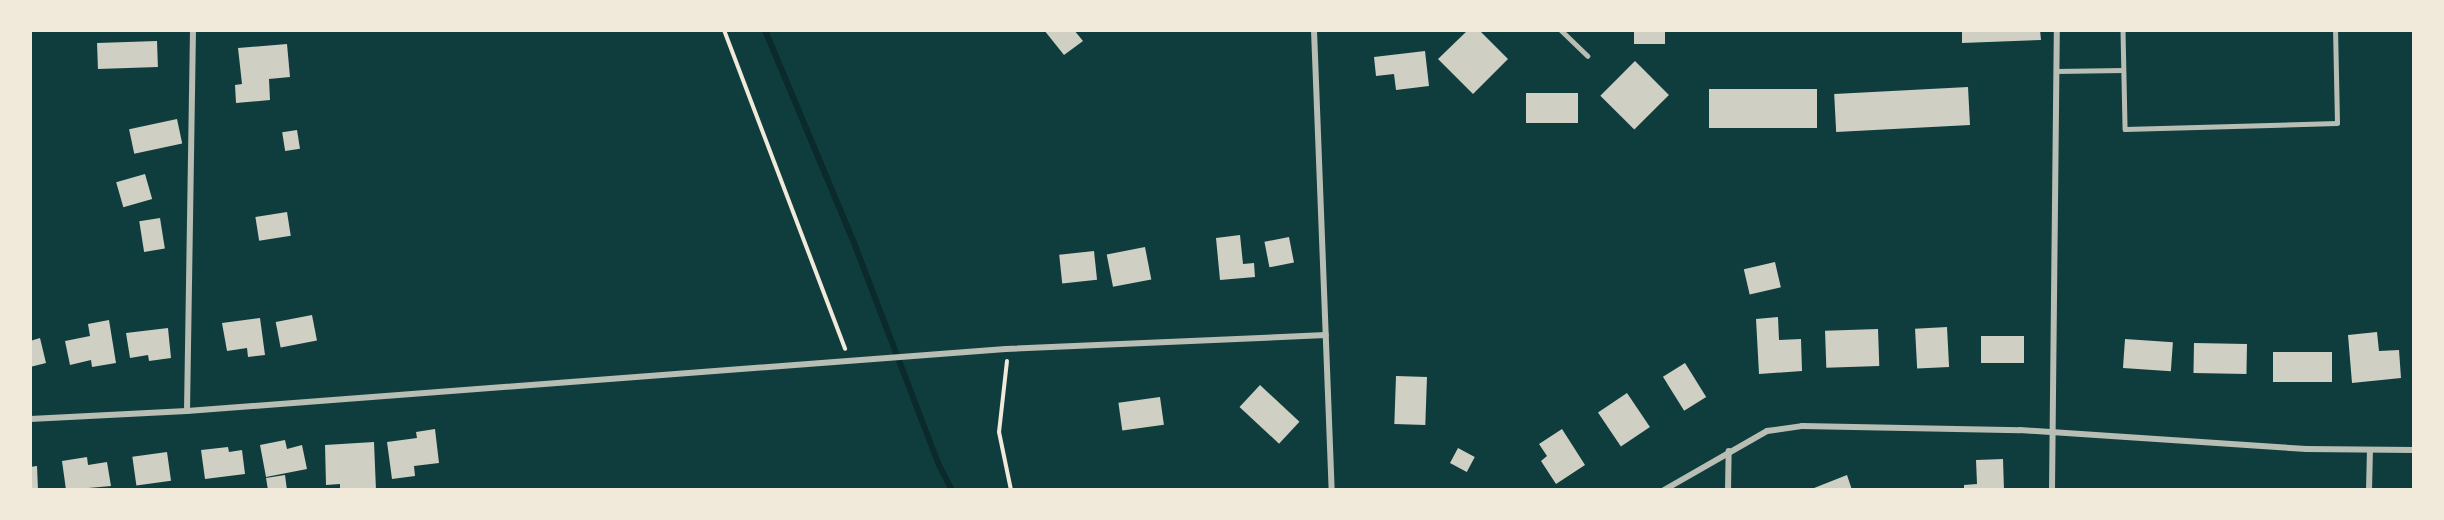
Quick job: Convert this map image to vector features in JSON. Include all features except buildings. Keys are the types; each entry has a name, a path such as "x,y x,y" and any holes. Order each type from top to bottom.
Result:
{"street":[{"path":"187,411 193,30"},
{"path":"1314,30 1332,490"},
{"path":"2052,490 2057,30"},
{"path":"30,419 187,411 870,358 1326,335"},
{"path":"1664,490 1728,451 1767,431 1802,426 2052,432 2370,450 2414,450"},
{"path":"2369,490 2370,450"},
{"path":"1728,451 1728,490"}],"lane":[{"path":"1561,30 1588,56"},
{"path":"2123,30 2125,129 2337,123 2335,30"},
{"path":"2056,71 2123,70"}],"path":[{"path":"724,30 850,360"},
{"path":"1008,367 999,432 1011,490"}],"waterway":[{"path":"765,30 856,248 939,465 952,490"}]}
